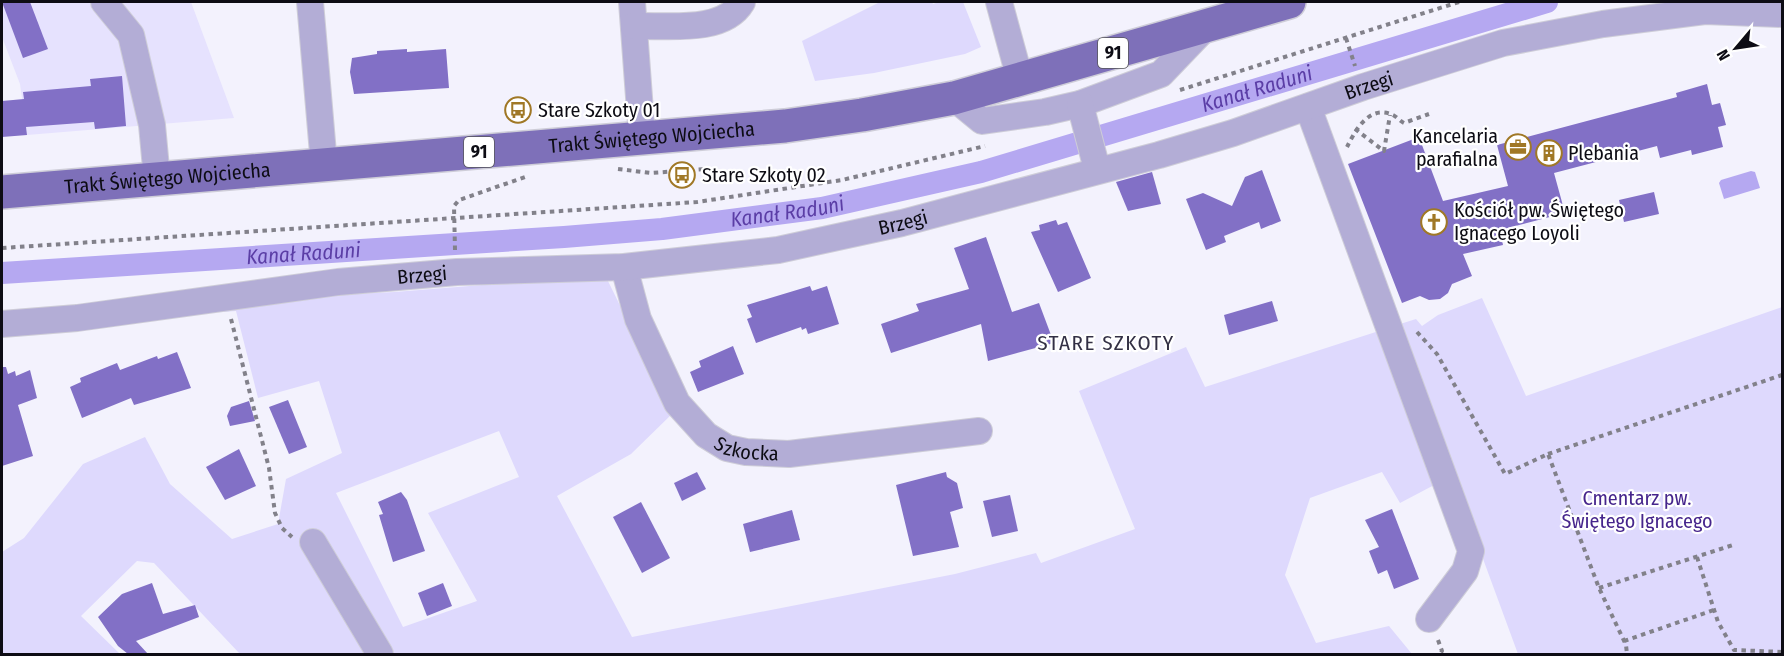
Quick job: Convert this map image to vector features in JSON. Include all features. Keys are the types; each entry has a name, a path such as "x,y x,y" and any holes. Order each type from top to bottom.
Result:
{"main road":[{"name":"Trakt Świętego Wojciecha","path":"2,192 785,126 862,115 954,98 1289,2"}],"street":[{"path":"104,2 131,35 152,125 157,179"},
{"path":"310,2 324,165"},
{"path":"642,138 633,14 713,23 738,10 742,2"},
{"path":"999,2 1020,79"},
{"name":"Brzegi","path":"2,324 77,318 338,282 457,272 624,267 778,250 902,223 1096,165 1233,133 1363,87 1503,43 1603,24 1705,11 1782,14"},
{"path":"954,98 982,121 1045,112 1082,114 1161,74 1206,27"},
{"path":"1308,107 1471,551 1465,571 1429,619"},
{"path":"1082,114 1096,165"},
{"name":"Szkocka","path":"624,267 638,319 677,403 706,435 727,448 746,453 789,454 979,431"},
{"path":"313,542 380,654"}],"path":[{"path":"1175,91 1459,2"},
{"path":"1346,38 1357,70"},
{"path":"1327,161 1344,152 1355,129 1372,116 1390,115 1404,123 1429,114"},
{"path":"1355,129 1384,151 1390,115"},
{"path":"2,248 454,216 697,202 842,180 993,144"},
{"path":"607,168 651,173 707,169"},
{"path":"456,256 454,206 459,200 531,174"},
{"path":"224,297 269,468 275,513 282,528"},
{"path":"1387,321 1401,321 1413,327 1437,354 1505,474 1548,454 1782,375"},
{"path":"1548,454 1627,654"},
{"path":"1599,588 1733,545"},
{"path":"1697,557 1714,610 1734,650 1782,652"},
{"path":"1624,642 1714,610"}],"shaded area":[{"path":"2,2 191,2 234,118 27,135 20,84 2,37"},
{"path":"1751,171 1755,172 1760,188 1724,199 1719,183 1721,180"}],"green space":[{"path":"880,2 932,2 933,4 963,2 981,47 965,54 874,73 815,81 802,41"},
{"path":"605,275 673,413 631,454 557,496 632,637 955,574 1036,553 1041,563 1135,529 1079,391 1186,347 1205,387 1382,330 1438,483 1400,503 1382,472 1310,498 1285,575 1316,643 1389,626 1412,654 240,654 154,563 137,561 81,616 120,654 2,654 2,552 24,538 83,464 145,437 170,484 232,539 278,524 286,479 342,453 319,381 258,398 236,311 224,312 221,306 256,299 395,292","holes":["499,431 519,477 428,513 477,601 403,627 336,493"]},
{"name":"Cmentarz pw. Świętego Ignacego","path":"1482,298 1526,396 1782,307 1782,654 1518,654 1397,325 1416,319 1422,326 1438,315"}],"building":[{"path":"2,2 30,2 48,49 23,58"},
{"path":"407,49 407,52 446,49 449,88 354,94 350,72 352,58 377,54 377,51"},
{"path":"122,76 126,126 95,129 94,122 26,127 27,135 2,137 2,101 24,99 23,92 91,86 90,79"},
{"path":"1707,84 1712,105 1720,103 1726,125 1718,127 1723,147 1692,155 1691,150 1660,158 1657,146 1554,173 1565,213 1500,230 1503,245 1463,254 1472,276 1452,284 1448,293 1440,299 1429,300 1420,296 1402,303 1348,164 1419,137 1443,201 1508,186 1497,145 1677,97 1676,93"},
{"path":"1262,170 1281,221 1261,229 1259,222 1224,236 1226,242 1206,250 1186,199 1203,193 1232,206 1245,177"},
{"path":"1152,172 1161,204 1128,211 1116,182"},
{"path":"1654,192 1659,214 1624,222 1619,200"},
{"path":"1056,220 1058,225 1067,222 1091,278 1058,292 1031,232 1040,230 1039,225"},
{"path":"986,237 1012,312 1039,303 1054,343 988,361 981,324 891,353 881,324 919,311 916,304 969,289 954,248"},
{"path":"810,286 812,291 827,286 839,324 808,334 806,328 802,330 801,327 756,343 747,319 752,317 747,305"},
{"path":"1272,301 1278,321 1229,335 1224,315"},
{"path":"733,346 744,374 698,392 690,372 701,367 699,361"},
{"path":"177,352 191,388 134,405 131,398 82,418 70,387 81,382 80,378 117,363 120,370 157,356 158,359"},
{"path":"2,367 6,367 8,374 15,371 16,376 30,370 37,398 18,405 33,456 2,466"},
{"path":"288,400 307,447 289,454 269,407"},
{"path":"249,401 255,421 230,426 227,416 231,407"},
{"path":"239,449 256,486 225,500 206,467"},
{"path":"697,472 706,489 682,501 674,483"},
{"path":"946,472 947,477 957,483 963,508 950,512 959,547 913,556 896,485"},
{"path":"401,492 407,500 425,551 393,562 379,515 383,514 378,502"},
{"path":"1010,495 1018,531 992,537 983,501"},
{"path":"641,502 670,558 642,573 613,517"},
{"path":"1392,509 1419,579 1394,589 1387,570 1378,574 1369,551 1379,547 1365,520"},
{"path":"792,510 800,540 750,552 743,524"},
{"path":"152,583 163,614 195,605 199,617 136,641 148,654 128,654 118,646 98,617 122,594"},
{"path":"443,583 452,606 427,616 418,593"}],"waterway":[{"name":"Kanał Raduni","path":"2,273 564,237 662,229 822,208 981,172 1547,2"}],"place":[{"name":"Stare Szkoty 01","path":"518,110"},
{"name":"Kancelaria parafialna","path":"1518,147"},
{"name":"Plebania","path":"1549,153"},
{"name":"Stare Szkoty 02","path":"682,175"},
{"name":"Kościół pw. Świętego Ignacego Loyoli","path":"1434,222"}],"district":[{"name":"STARE SZKOTY","path":"1106,343"}]}
